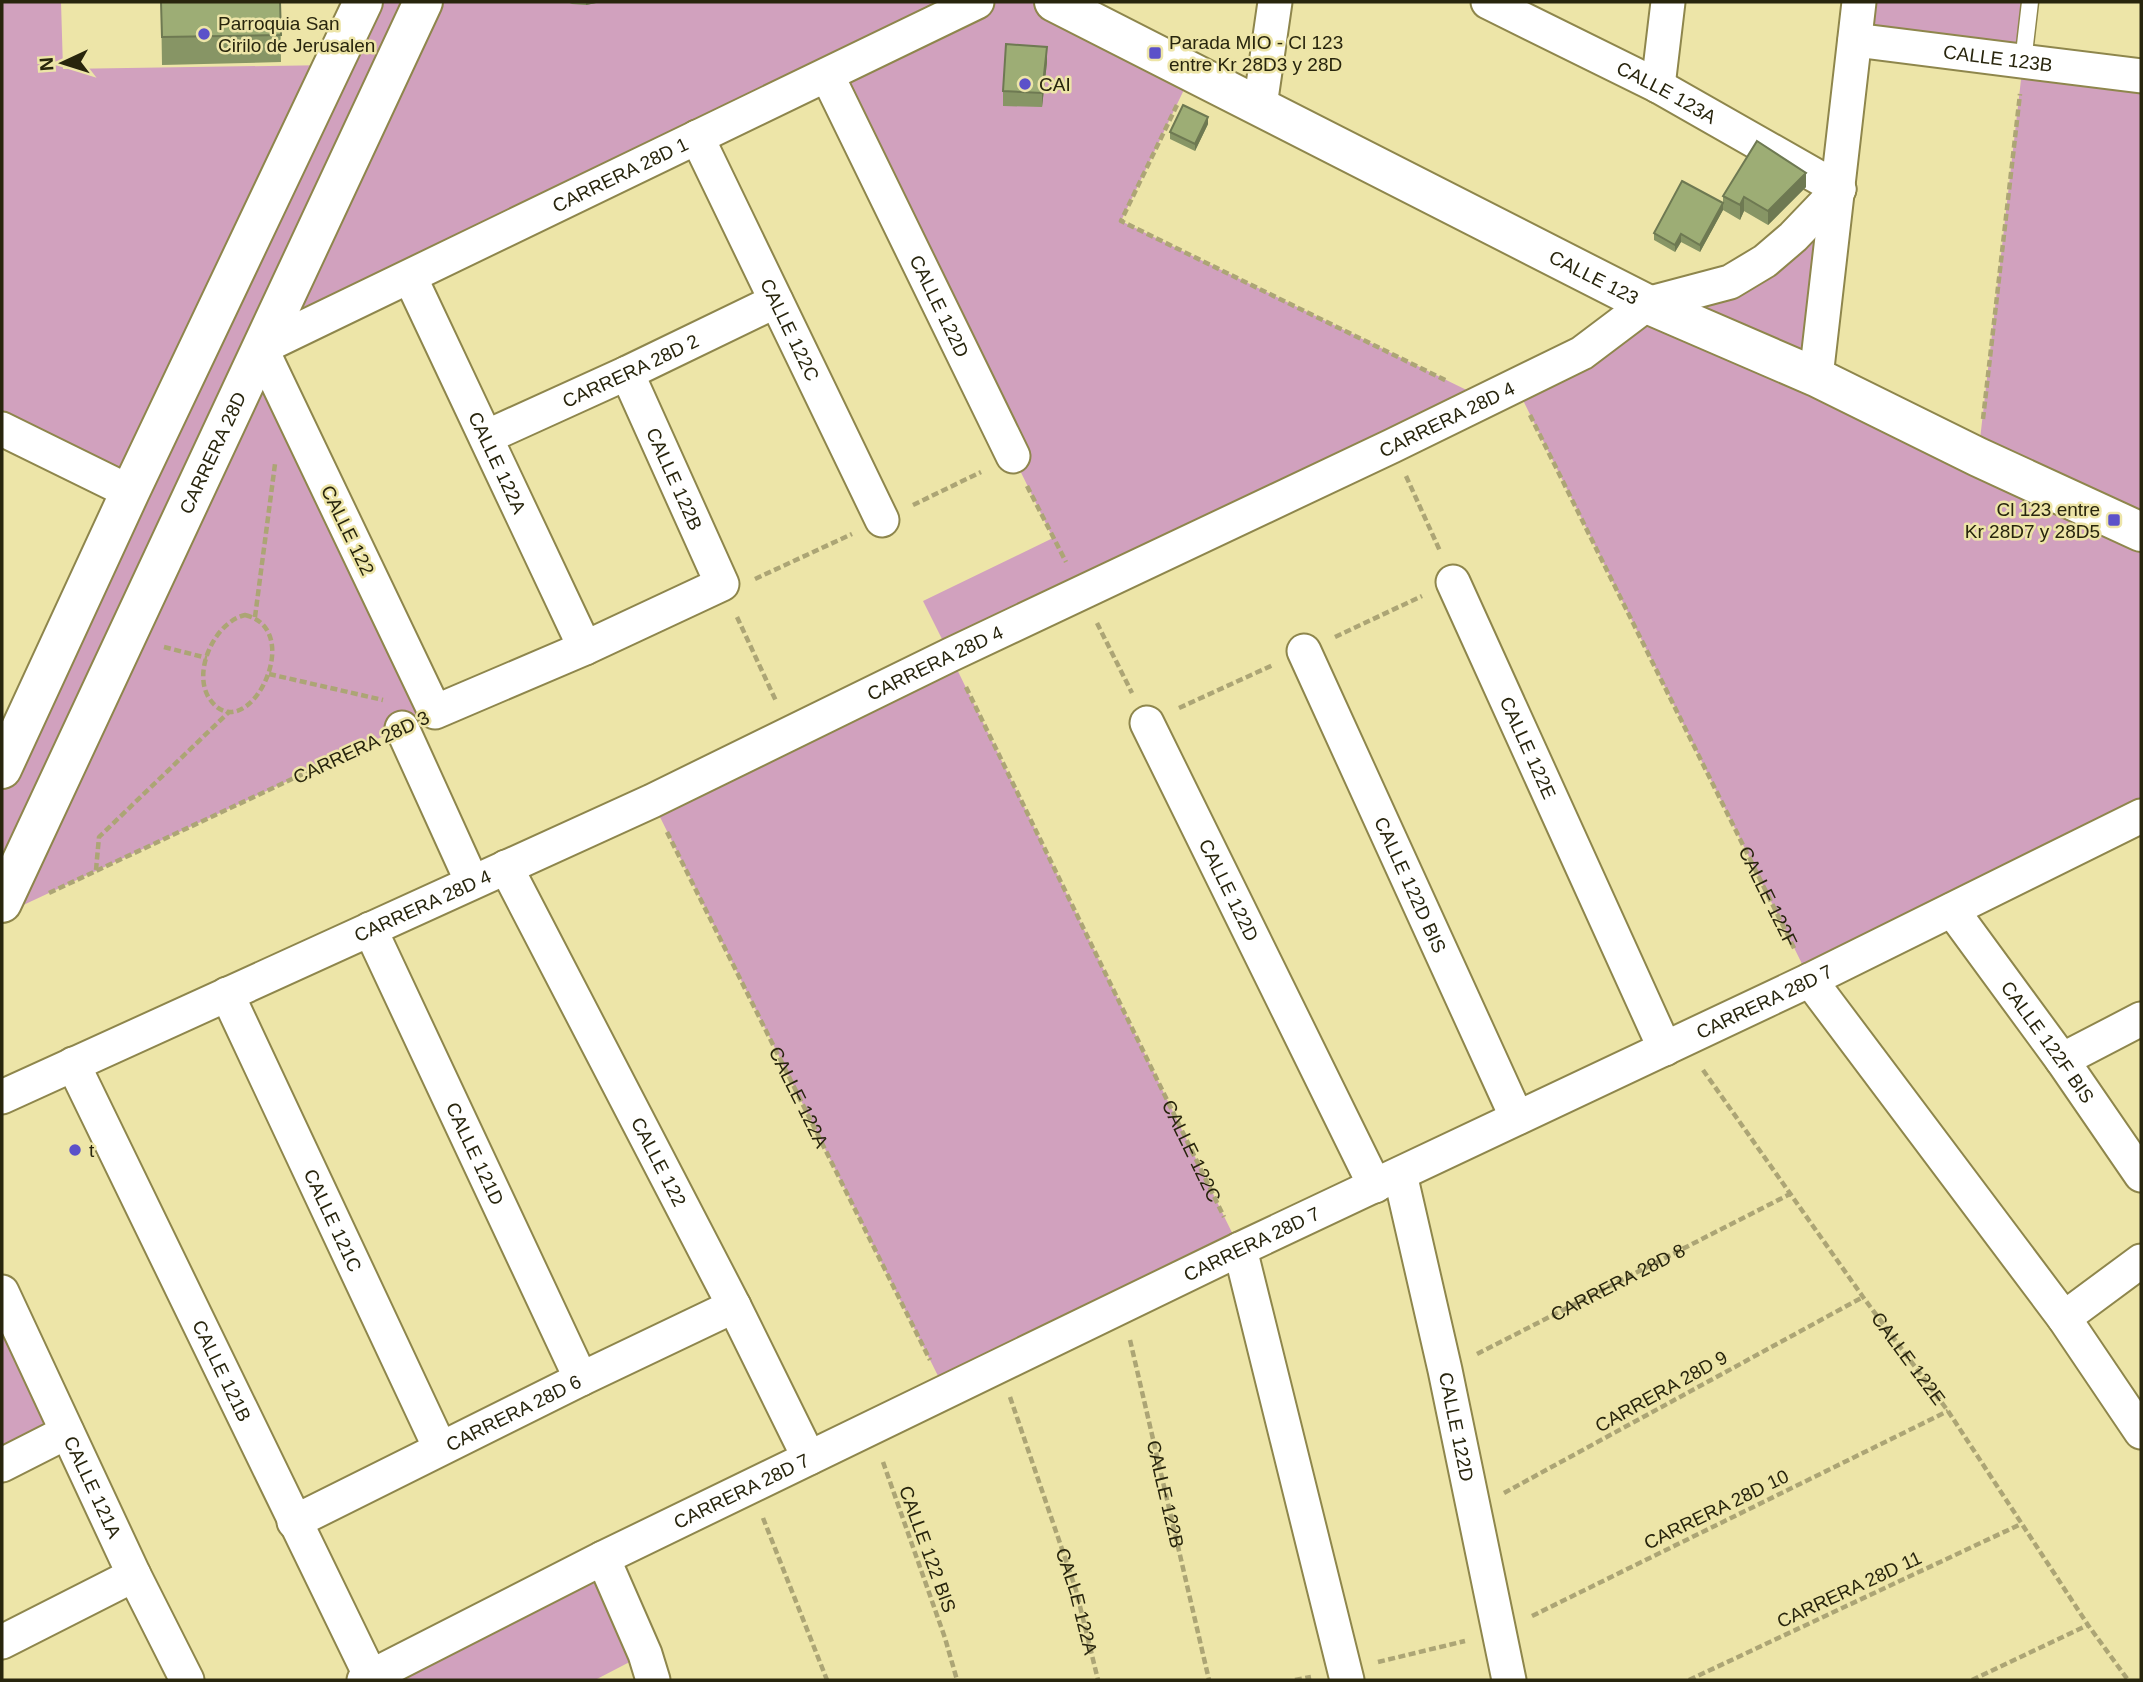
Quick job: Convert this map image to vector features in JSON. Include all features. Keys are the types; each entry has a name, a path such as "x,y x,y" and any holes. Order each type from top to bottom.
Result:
{"street":[{"path":"2,769 130,492 363,2"},
{"name":"CARRERA 28D","path":"19,901 261,348 423,2"},
{"name":"CARRERA 28D 1","path":"261,348 977,2"},
{"path":"1260,106 1275,2"},
{"name":"CALLE 123A","path":"1488,2 1658,86 1839,188"},
{"path":"1658,86 1668,2"},
{"path":"1816,377 1859,2"},
{"name":"CALLE 123","path":"1070,6 1192,73 1647,304 1816,377 1978,457 2141,532"},
{"name":"CALLE 123B","path":"1855,40 2141,76"},
{"name":"CALLE 122D","path":"827,75 1013,456"},
{"name":"CALLE 122C","path":"697,137 882,520"},
{"name":"CARRERA 28D 4","path":"4,1094 652,801 950,655 1392,446 1582,353 1647,304 1730,282 1765,261 1793,237 1839,188"},
{"name":"CALLE 122A","path":"410,277 585,648"},
{"name":"CARRERA 28D 2","path":"486,437 776,301"},
{"name":"CALLE 122","path":"261,348 435,712"},
{"name":"CALLE 122B","path":"627,373 722,584"},
{"path":"2,429 130,492"},
{"name":"CALLE 122E","path":"1453,582 1673,1045"},
{"name":"CARRERA 28D 3","path":"435,712 585,648 722,584"},
{"name":"CALLE 122D BIS","path":"1304,651 1517,1118"},
{"name":"CALLE 122D","path":"1147,723 1387,1180 1445,1370 1497,1633 1509,1680"},
{"path":"402,727 472,882"},
{"name":"CARRERA 28D 7","path":"367,1678 603,1558 870,1428 1240,1249 1810,980 2141,816"},
{"name":"CALLE 122","path":"506,867 734,1306 809,1458"},
{"name":"CALLE 122F BIS","path":"1952,909 2062,1060 2141,1175"},
{"name":"CALLE 121D","path":"370,929 581,1379"},
{"path":"1810,980 2064,1318 2141,1432"},
{"name":"CALLE 121C","path":"228,994 440,1448"},
{"path":"2062,1060 2141,1019"},
{"name":"CALLE 121B","path":"73,1064 367,1678"},
{"path":"1240,1249 1346,1675"},
{"path":"2064,1318 2141,1261"},
{"name":"CALLE 121A","path":"2,1292 134,1576 187,1680"},
{"name":"CARRERA 28D 6","path":"294,1522 734,1306"},
{"path":"2,1465 67,1432"},
{"path":"603,1558 645,1654 653,1680"},
{"path":"2,1642 134,1576"}],"lane":[{"path":"2024,62 2030,2"}],"path":[{"path":"1978,457 2024,62"},
{"path":"1192,73 1121,221 1487,400"},
{"name":"CALLE 122F","path":"1516,386 1810,980"},
{"path":"255,617 284,397"},
{"path":"1392,446 1453,582"},
{"path":"1013,456 1053,538"},
{"path":"1083,594 1147,723"},
{"path":"737,616 790,733"},
{"path":"234,617 255,617 265,625 271,654 269,674 253,701 243,709 230,711 217,706 208,696 205,682 207,657 217,633 234,617"},
{"name":"CALLE 122C","path":"950,655 1240,1249"},
{"path":"269,674 435,712"},
{"path":"96,871 99,837 230,711"},
{"name":"CARRERA 28D 3","path":"19,901 96,871 402,727"},
{"name":"CALLE 122A","path":"652,801 946,1392"},
{"name":"CALLE 122E","path":"1673,1045 1790,1194 1948,1411 2088,1625 2129,1680"},
{"name":"CARRERA 28D 8","path":"1445,1370 1790,1194"},
{"name":"CARRERA 28D 9","path":"1473,1510 1863,1297"},
{"name":"CALLE 122B","path":"1122,1306 1209,1680"},
{"name":"CALLE 122A","path":"999,1366 1076,1590 1098,1680"},
{"name":"CARRERA 28D 10","path":"1346,1675 1497,1633 1948,1411"},
{"name":"CALLE 122 BIS","path":"870,1428 945,1638 957,1680"},
{"path":"751,1487 827,1680"},
{"name":"CARRERA 28D 11","path":"1689,1680 2021,1524"},
{"path":"1972,1680 2088,1625"}],"shaded area":[{"path":"2,2 61,2 63,69 331,65 363,2 1079,2 1192,73 1121,221 1487,400 950,655 923,601 1053,538 827,75 262,348 435,712 2,915 2,769 129,492 2,429"},
{"path":"1859,2 2030,2 2024,62 2141,76 2141,816 1810,980 1516,386 1730,282 1839,189 1816,376 1978,457 2023,62 1855,40"},
{"path":"950,655 1240,1249 946,1392 652,801"},
{"path":"2,1292 67,1432 2,1465"},
{"path":"603,1558 645,1654 595,1680 364,1680"}],"building":[{"path":"161,2 280,2 281,35 162,37"},
{"name":"CAI","path":"1006,44 1047,47 1042,93 1003,91"},
{"path":"1183,105 1208,117 1195,144 1170,132"},
{"path":"1757,141 1806,173 1768,211 1744,197 1740,205 1723,196"},
{"path":"1682,181 1723,203 1700,245 1681,234 1675,245 1654,233"}],"place":[{"name":"Parroquia San Cirilo de Jerusalen","path":"204,34"},
{"name":"Parada MIO - Cl 123 entre Kr 28D3 y 28D","path":"1155,53"},
{"name":"CAI","path":"1025,84"},
{"name":"Cl 123 entre Kr 28D7 y 28D5","path":"2114,520"},
{"name":"t","path":"75,1150"}]}
